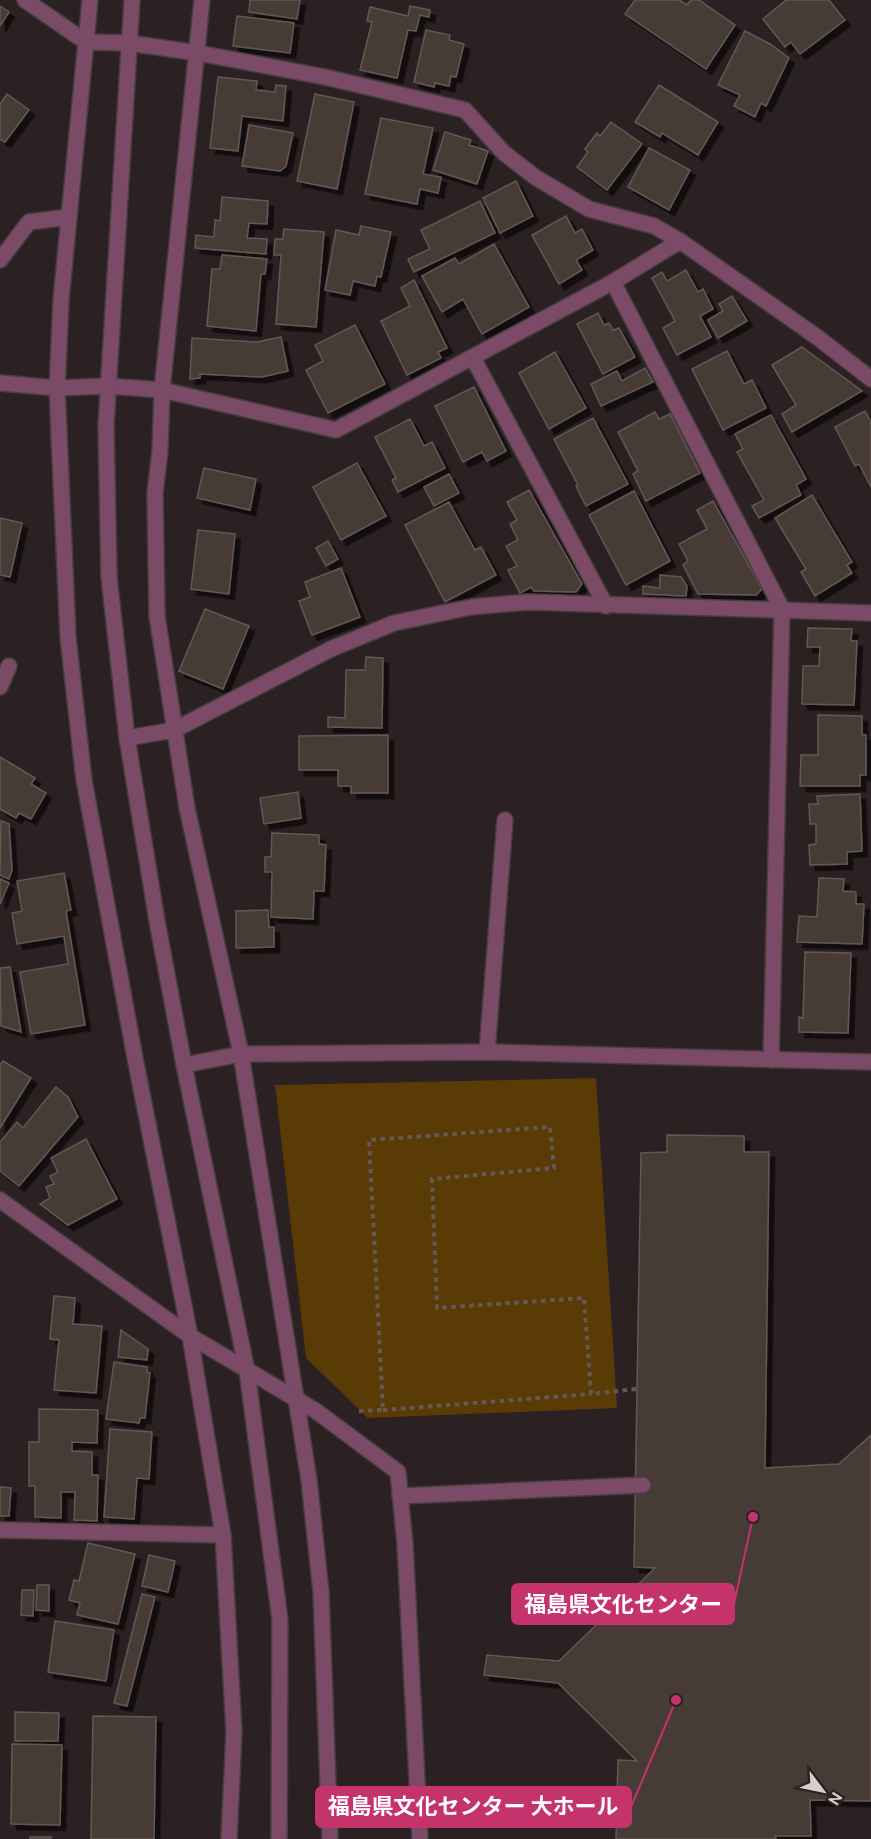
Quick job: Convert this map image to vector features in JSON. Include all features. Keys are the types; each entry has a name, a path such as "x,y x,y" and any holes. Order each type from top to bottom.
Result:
{"street":[{"path":"25,0 86,42 129,43 198,53 325,77 465,110 504,153 535,177 589,209 654,225 817,337 871,379"},
{"path":"90,0 61,300 57,387 68,637 84,780 135,1058 190,1336 223,1535 234,1731 229,1839"},
{"path":"132,0 106,425 109,577 127,738 157,921 184,1065 248,1371 280,1620 279,1839"},
{"path":"202,0 162,390 160,451 155,493 157,616 189,818 242,1054 309,1480 321,1592 330,1839"},
{"path":"0,260 29,222 69,217"},
{"path":"0,383 162,390 336,430 613,282 680,241"},
{"path":"613,282 782,609 771,1060"},
{"path":"473,358 606,606"},
{"path":"127,738 174,730 331,649 394,623 471,607 516,603 782,609 871,614"},
{"path":"0,687 9,666"},
{"path":"487,1052 506,820"},
{"path":"184,1065 242,1054 487,1052 871,1062"},
{"path":"0,1200 190,1336 316,1411 398,1472 405,1544 420,1839"},
{"path":"400,1496 643,1485"},
{"path":"0,1530 223,1535"}],"path":[{"path":"383,1410 369,1140 381,1139 550,1127 554,1168 432,1179 437,1308 584,1298 591,1394"},
{"path":"316,1411 334,1413 383,1410 637,1389"}],"shaded area":[{"path":"596,1078 617,1408 368,1418 306,1358 275,1085"}],"building":[{"path":"250,0 300,0 297,19 249,12"},
{"path":"635,0 679,0 687,5 691,0 699,0 735,25 706,69 625,14"},
{"path":"786,0 829,0 845,20 800,54 791,42 785,47 763,19"},
{"path":"0,6 9,12 0,26"},
{"path":"410,6 430,10 429,17 420,15 416,31 408,30 397,78 360,70 372,22 367,21 370,7 408,16"},
{"path":"237,16 294,23 290,53 233,46"},
{"path":"426,30 450,35 449,40 464,44 456,77 451,76 449,86 435,83 434,87 414,82"},
{"path":"745,31 770,44 789,58 766,106 761,103 755,117 734,106 740,95 718,85"},
{"path":"218,77 257,81 256,90 275,92 276,85 286,86 283,121 242,116 238,151 210,148"},
{"path":"659,85 718,122 698,155 662,133 660,137 635,122"},
{"path":"7,94 29,110 5,142 0,139 0,104"},
{"path":"315,94 354,102 337,189 297,181"},
{"path":"381,118 433,128 423,174 441,177 438,193 420,189 417,204 365,194"},
{"path":"611,122 642,144 607,190 577,167 588,152 585,149 597,133 600,136"},
{"path":"249,125 293,133 286,166 280,171 242,166"},
{"path":"445,132 471,140 469,145 488,151 477,184 433,170"},
{"path":"649,148 690,170 669,210 628,187"},
{"path":"516,181 533,216 500,233 483,198"},
{"path":"222,197 268,201 267,224 249,223 247,238 267,239 266,254 195,248 196,235 214,237 215,220 220,221"},
{"path":"480,201 495,233 414,272 408,259 430,249 421,230"},
{"path":"566,216 575,233 582,229 593,250 576,260 582,270 559,284 532,235"},
{"path":"361,226 391,232 381,277 377,276 375,286 353,281 350,295 325,290 336,230 359,235"},
{"path":"284,229 324,232 316,327 276,324 281,255 274,255 275,239 283,239"},
{"path":"494,244 529,307 482,334 463,299 442,312 422,276 455,258 459,264"},
{"path":"222,255 267,259 265,274 261,274 256,331 207,326 212,269 220,269"},
{"path":"686,270 698,292 703,289 713,309 700,316 711,337 677,355 663,328 675,321 652,278 662,272 667,281"},
{"path":"414,280 447,348 438,352 441,358 407,375 381,321 410,306 401,288"},
{"path":"732,296 747,321 718,338 708,320 723,311 719,304"},
{"path":"598,313 604,325 609,323 613,330 619,328 635,357 603,374 577,324"},
{"path":"355,325 385,384 328,413 306,370 323,361 315,345"},
{"path":"281,337 288,371 262,377 200,374 200,378 190,379 192,338 257,342"},
{"path":"802,347 862,391 792,432 782,414 796,405 772,365"},
{"path":"727,351 744,384 752,380 766,408 723,430 692,369"},
{"path":"555,352 586,408 549,429 519,373"},
{"path":"645,368 653,382 601,406 591,384 617,371 622,381"},
{"path":"474,387 506,451 487,461 482,452 463,462 435,406"},
{"path":"865,411 871,422 871,487 859,464 855,466 835,427"},
{"path":"655,412 659,419 670,414 700,473 646,501 633,474 638,471 618,432"},
{"path":"771,415 806,479 796,485 801,495 759,518 752,506 764,500 737,452 743,449 735,434"},
{"path":"593,418 628,484 586,506 576,486 578,485 554,439"},
{"path":"410,419 424,446 432,442 445,468 398,492 392,480 396,478 375,437"},
{"path":"357,463 386,516 341,540 313,487"},
{"path":"204,468 256,479 250,510 197,498"},
{"path":"449,474 459,493 434,506 424,487"},
{"path":"529,490 582,584 576,592 534,591 531,587 520,593 508,570 517,566 506,546 518,540 510,524 517,520 507,502"},
{"path":"634,491 670,561 626,585 589,515"},
{"path":"812,495 852,562 847,565 852,573 815,596 801,572 806,569 775,518"},
{"path":"713,501 762,589 756,595 698,594 683,565 688,561 679,544 707,529 697,510"},
{"path":"449,502 475,550 481,547 496,575 445,602 405,525"},
{"path":"0,518 22,523 10,577 0,575"},
{"path":"198,530 235,534 229,594 191,589"},
{"path":"328,541 338,559 326,566 316,548"},
{"path":"341,568 360,617 312,635 299,601 310,597 305,582"},
{"path":"660,575 681,577 687,586 686,596 643,594 643,586 660,588"},
{"path":"205,609 249,626 223,689 179,671"},
{"path":"808,628 852,629 851,641 857,641 854,705 802,704 803,666 819,666 820,647 807,647"},
{"path":"366,657 383,658 382,728 328,727 328,717 345,718 346,670 365,670"},
{"path":"818,715 862,716 862,735 866,735 866,775 860,775 860,786 800,786 801,755 818,755"},
{"path":"388,735 388,793 351,793 351,786 338,786 338,770 299,770 299,736"},
{"path":"0,757 35,778 31,784 46,793 31,819 19,813 16,818 0,809"},
{"path":"298,792 301,818 264,824 260,798"},
{"path":"860,794 862,851 847,852 847,864 810,865 809,845 816,844 816,824 810,824 809,804 818,804 817,796"},
{"path":"1,821 9,824 12,870 9,879 0,875"},
{"path":"272,833 319,835 319,844 326,845 324,891 314,891 313,919 271,917 272,872 265,872 265,857 271,857"},
{"path":"64,873 71,910 66,911 85,1025 31,1034 20,972 68,964 64,936 17,944 12,913 22,911 17,881"},
{"path":"819,878 844,879 843,891 856,892 856,904 864,904 862,944 797,942 799,916 817,917"},
{"path":"0,879 9,883 0,904"},
{"path":"268,910 269,927 274,927 274,947 236,948 236,911"},
{"path":"805,952 851,953 848,1033 799,1032 799,1017 803,1018"},
{"path":"10,967 21,1032 1,1026 0,968"},
{"path":"3,1061 31,1078 0,1128 0,1065"},
{"path":"56,1087 68,1097 78,1117 19,1186 0,1171 0,1142 17,1122 23,1128"},
{"path":"667,1135 744,1136 744,1152 769,1152 765,1468 839,1464 871,1435 871,1801 810,1800 811,1836 775,1836 776,1839 616,1839 618,1760 637,1761 558,1683 484,1675 487,1655 559,1661 655,1568 634,1567 641,1153 667,1152"},
{"path":"86,1139 117,1199 68,1225 40,1204 50,1198 46,1187 54,1184 50,1176 58,1172 51,1158"},
{"path":"54,1296 75,1298 73,1324 102,1326 96,1393 54,1390 59,1340 50,1339"},
{"path":"121,1330 148,1349 147,1360 118,1357"},
{"path":"114,1362 147,1367 147,1372 150,1373 145,1418 140,1418 139,1423 106,1419"},
{"path":"39,1409 98,1410 97,1443 72,1442 72,1451 92,1452 92,1475 98,1475 97,1521 74,1520 75,1492 61,1492 61,1518 35,1517 35,1486 29,1486 29,1442 39,1442"},
{"path":"110,1429 152,1432 149,1479 137,1478 134,1519 104,1517"},
{"path":"0,1487 11,1488 9,1516 0,1516"},
{"path":"88,1543 135,1554 118,1624 77,1615 80,1603 69,1600 74,1580 79,1581"},
{"path":"149,1555 175,1561 168,1592 142,1586"},
{"path":"37,1585 49,1585 49,1611 36,1610"},
{"path":"22,1590 34,1590 33,1616 21,1615"},
{"path":"142,1594 155,1597 127,1706 114,1703"},
{"path":"55,1621 114,1630 106,1681 48,1672"},
{"path":"15,1712 59,1713 58,1741 15,1741"},
{"path":"93,1716 156,1717 154,1839 91,1839"},
{"path":"12,1744 62,1745 60,1825 11,1824"},
{"path":"30,1837 51,1837 51,1839 30,1839"}],"place":[{"name":"福島県文化センター","path":"753,1517"},
{"name":"福島県文化センター 大ホール","path":"676,1700"}]}
